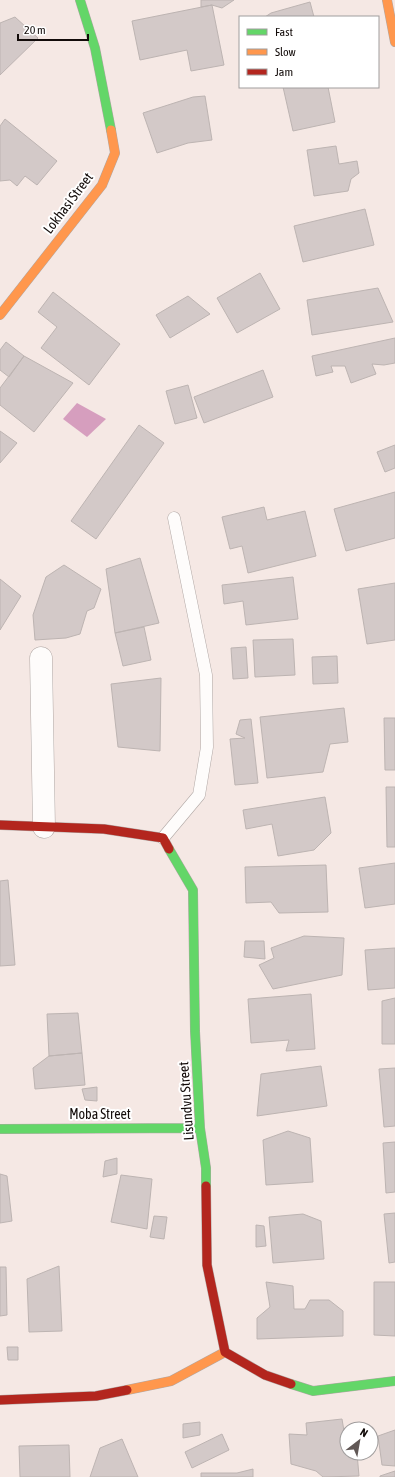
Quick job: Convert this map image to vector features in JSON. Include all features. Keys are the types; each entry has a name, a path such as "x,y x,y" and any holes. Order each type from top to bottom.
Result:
{"street":[{"path":"387,0 395,42"},
{"name":"Lokhasi Street","path":"0,315 102,185 115,153 96,48 79,1"},
{"path":"41,658 44,827"},
{"path":"0,825 104,829 163,838"},
{"name":"Lisundvu Street","path":"163,838 193,890 195,1031 200,1128 206,1168 207,1265 226,1352"},
{"name":"Moba Street","path":"0,1128 200,1128"},
{"path":"0,1400 96,1396 172,1381 226,1352 265,1375 312,1391 395,1380"}],"lane":[{"path":"163,838 199,795 207,747 206,675 174,518"}],"shaded area":[{"path":"77,403 106,419 87,437 63,419"}],"building":[{"path":"201,0 234,0 222,8 212,5 201,7"},
{"path":"310,2 314,16 266,16 271,13"},
{"path":"212,5 224,65 191,71 187,50 140,60 132,21"},
{"path":"15,17 38,38 0,75 0,23"},
{"path":"283,88 328,88 335,122 293,131"},
{"path":"205,96 212,140 188,143 157,153 143,113 193,97"},
{"path":"5,119 57,161 37,185 25,176 17,186 10,180 0,181 0,126"},
{"path":"336,146 339,164 357,161 359,173 351,179 348,191 314,196 307,150"},
{"path":"365,209 374,245 303,262 294,226"},
{"path":"260,273 280,309 237,333 217,298"},
{"path":"378,288 393,322 312,335 307,300"},
{"path":"53,292 120,344 89,385 41,348 57,327 38,312"},
{"path":"188,296 210,314 170,338 156,315"},
{"path":"395,338 395,363 384,365 372,364 376,374 351,383 345,366 331,366 333,372 316,376 312,356"},
{"path":"6,342 24,356 9,377 0,370 0,350"},
{"path":"24,356 73,383 34,432 0,405 0,388"},
{"path":"263,370 273,397 204,423 194,397"},
{"path":"188,385 197,418 175,424 166,391"},
{"path":"139,425 164,443 96,539 71,521"},
{"path":"0,431 17,443 0,463"},
{"path":"395,445 395,468 385,472 377,452"},
{"path":"395,492 395,538 346,551 334,509"},
{"path":"264,507 267,520 305,511 316,556 248,573 242,546 230,549 222,517"},
{"path":"140,558 159,623 115,633 106,569"},
{"path":"64,565 101,589 94,608 87,611 80,634 66,638 35,640 33,615 46,577"},
{"path":"293,577 298,619 246,625 243,601 224,604 222,585"},
{"path":"0,579 21,596 0,630"},
{"path":"395,583 395,640 367,644 358,589"},
{"path":"144,627 151,660 123,666 115,633"},
{"path":"293,639 295,675 255,677 253,640"},
{"path":"246,647 248,678 233,679 231,648"},
{"path":"337,656 338,683 313,684 312,657"},
{"path":"161,678 160,751 118,747 111,684"},
{"path":"344,708 348,742 330,744 323,772 267,778 260,717"},
{"path":"384,718 395,718 395,770 385,770"},
{"path":"251,719 258,783 235,785 230,739 245,738 236,734 240,720"},
{"path":"386,787 395,787 395,847 387,847"},
{"path":"325,797 331,833 314,850 278,856 272,824 246,829 243,810"},
{"path":"395,863 395,904 365,908 359,868"},
{"path":"326,865 328,912 279,913 271,902 246,903 245,867"},
{"path":"8,880 15,965 0,966 0,881"},
{"path":"304,936 344,938 342,975 273,989 259,965 274,958 271,948"},
{"path":"245,941 264,941 265,959 244,957"},
{"path":"395,948 395,988 368,990 365,950"},
{"path":"311,994 315,1049 286,1051 289,1040 251,1043 248,999"},
{"path":"395,998 395,1044 382,1044 382,1001"},
{"path":"78,1013 82,1053 49,1056 47,1014"},
{"path":"82,1053 85,1085 35,1089 33,1068 49,1056"},
{"path":"321,1066 327,1106 257,1116 261,1074"},
{"path":"395,1068 395,1126 384,1127 379,1069"},
{"path":"97,1087 97,1101 85,1100 82,1089"},
{"path":"288,1131 310,1138 313,1182 266,1185 263,1140"},
{"path":"395,1142 395,1192 386,1193 383,1143"},
{"path":"117,1158 117,1174 103,1177 105,1161"},
{"path":"0,1174 7,1176 12,1221 0,1223"},
{"path":"121,1175 152,1179 147,1229 111,1222"},
{"path":"395,1213 395,1262 389,1263 384,1214"},
{"path":"303,1214 321,1221 324,1259 273,1263 269,1217"},
{"path":"154,1216 167,1217 164,1239 150,1237"},
{"path":"256,1225 264,1226 266,1246 256,1247"},
{"path":"59,1266 62,1331 29,1332 27,1279"},
{"path":"0,1267 6,1267 7,1315 0,1316"},
{"path":"266,1282 293,1286 294,1309 305,1309 310,1300 329,1300 343,1311 343,1336 257,1339 257,1318 270,1307"},
{"path":"374,1282 395,1282 395,1336 374,1335"},
{"path":"7,1347 18,1347 18,1360 8,1360"},
{"path":"342,1419 342,1421 339,1421 339,1461 358,1461 359,1476 323,1477 316,1471 291,1464 289,1434 307,1435 306,1423"},
{"path":"200,1422 200,1435 183,1438 183,1424"},
{"path":"395,1430 395,1466 382,1465 379,1436"},
{"path":"222,1434 229,1450 192,1468 185,1452"},
{"path":"122,1439 138,1477 90,1477 100,1448"},
{"path":"69,1445 70,1477 20,1477 19,1446"},
{"path":"253,1469 253,1477 201,1477 201,1473 237,1473"},
{"path":"395,1471 395,1477 380,1477 380,1476"}],"traffic: fast":[{"path":"80,0 95,48 111,130"},
{"path":"169,849 193,890 195,1031 200,1128 206,1168 206,1186"},
{"path":"0,1129 200,1128"},
{"path":"291,1384 313,1391 395,1381"}],"traffic: slow":[{"path":"387,0 395,42"},
{"path":"0,315 102,185 115,153 111,130"},
{"path":"127,1390 171,1381 225,1352"}],"traffic: jam":[{"path":"0,825 104,829 163,838 169,849"},
{"path":"206,1186 207,1265 225,1352 265,1375 291,1384"},
{"path":"0,1400 96,1396 127,1390"}]}
